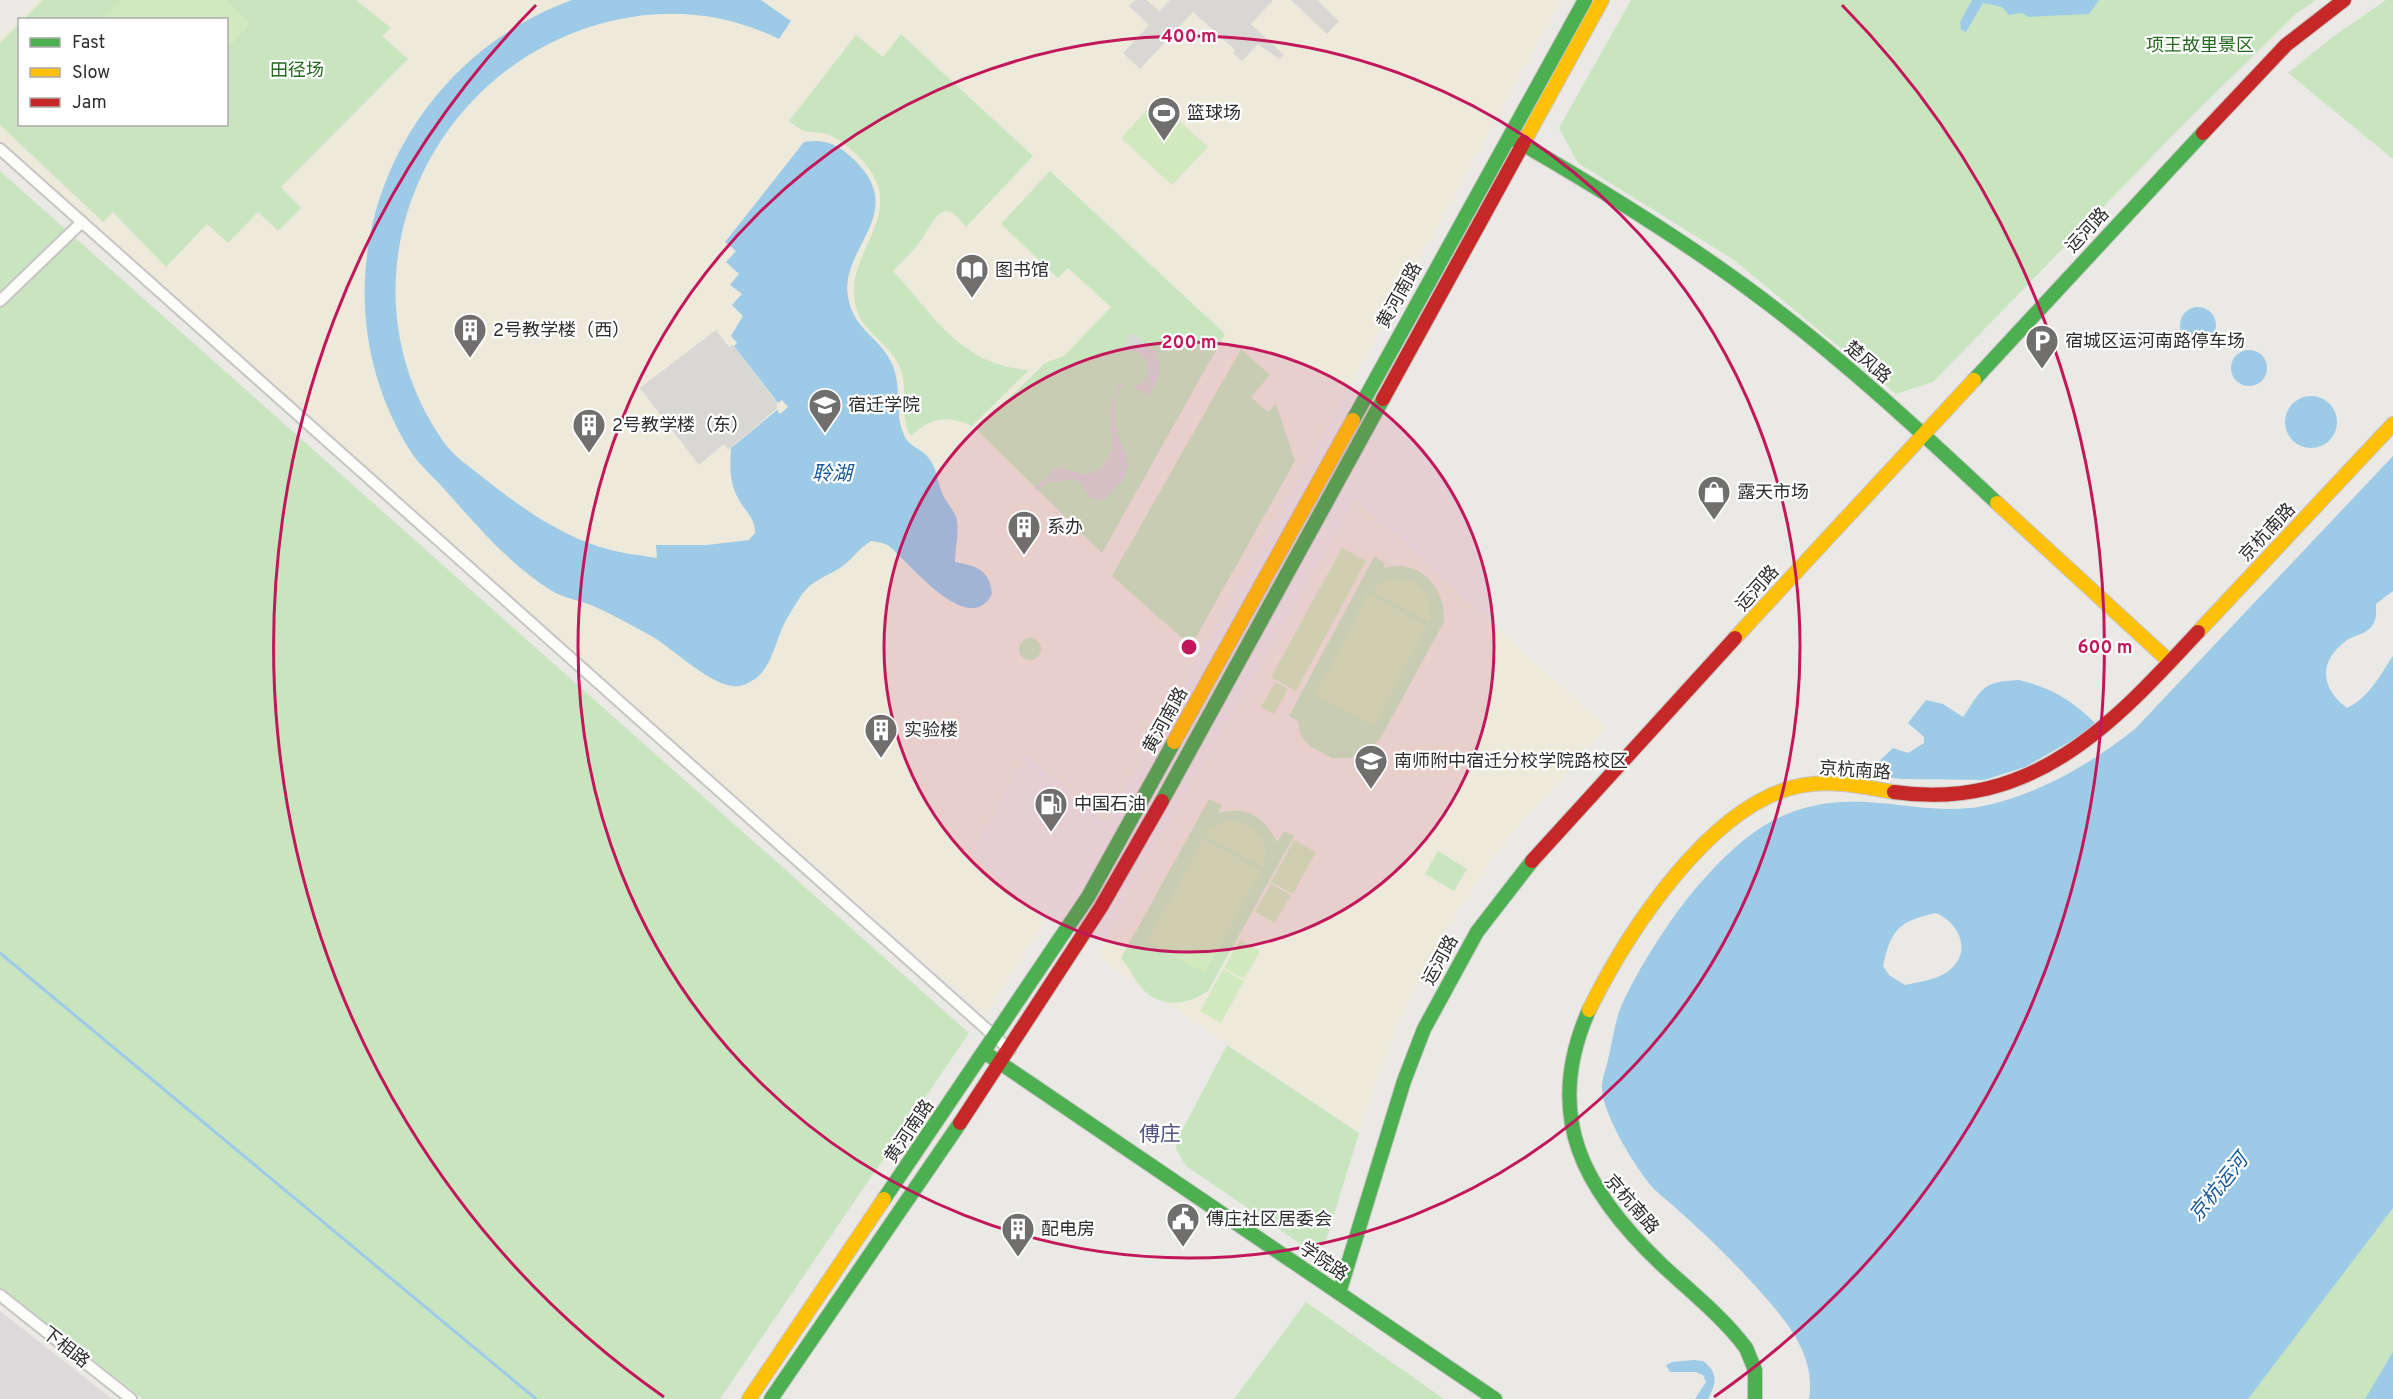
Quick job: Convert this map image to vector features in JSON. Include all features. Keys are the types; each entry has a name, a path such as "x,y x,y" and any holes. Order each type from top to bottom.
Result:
{"street":[{"name":"黄河南路","path":"749,1399 1088,897 1585,0"},
{"name":"黄河南路","path":"771,1399 1010,1050 1101,907 1218,702 1602,0"},
{"name":"运河路","path":"1339,1293 1404,1081 1424,1029 1477,932 1531,860 1923,433 2278,53 2344,0"},
{"name":"楚风路","path":"1509,136 1716,266 1776,310 1923,433 2170,662"},
{"path":"0,149 1010,1050"},
{"path":"0,301 82,222"},
{"name":"京杭南路","path":"1755,1399 1756,1379 1750,1354 1729,1329 1616,1218 1590,1184 1572,1142 1569,1095 1575,1050 1588,1012 1631,934 1650,908 1720,829 1738,813 1767,798 1799,785 1833,782 1915,794 1978,793 2007,784 2060,759 2099,732 2170,662 2393,424"},
{"name":"学院路","path":"984,1052 1496,1399"},
{"name":"下相路","path":"0,1295 130,1399"}],"shaded area":[{"name":"宿迁学院","path":"36,0 1562,0 1384,326 1106,823 1027,754 972,854 1046,920 986,1016 448,542 0,140 0,36 18,18"},
{"path":"1135,0 1147,0 1159,11 1170,0 1273,0 1251,24 1284,55 1279,59 1258,44 1242,61 1233,53 1235,50 1193,12 1140,69 1123,53 1149,25 1129,6"},
{"path":"1291,0 1317,0 1339,21 1327,34"},
{"path":"716,330 729,347 733,345 777,403 777,408 728,450 724,444 699,465 640,388"},
{"path":"1131,332 1156,352 1159,374 1150,397 1135,387 1148,377 1147,360 1138,352 1124,350"},
{"path":"1119,382 1122,385 1116,398 1114,424 1127,457 1128,465 1123,480 1105,498 1098,500 1089,498 1080,482 1074,479 1049,482 1037,490 1034,488 1056,469 1064,468 1086,475 1102,467 1112,451 1111,411"},
{"name":"南师附中宿迁分校学院路校区","path":"1356,499 1608,728 1497,852 1443,935 1396,1028 1359,1133 1097,957 1131,890"},
{"path":"0,1311 112,1399 0,1399"}],"green space":[{"name":"田径场","path":"43,0 356,0 391,28 382,36 408,59 281,187 301,208 278,231 258,212 228,243 207,224 166,267 113,212 103,222 0,125 0,43 18,25 18,126 228,126 228,18 25,18"},
{"path":"121,0 226,0 249,22 245,30 228,48 228,18 103,18"},
{"name":"项王故里景区","path":"1631,0 2316,0 2297,13 2180,128 1933,382 1896,394 1734,260 1578,163 1559,128"},
{"path":"2386,0 2393,0 2393,159 2288,73 2334,36"},
{"path":"901,34 1033,156 966,227 950,212 944,211 939,214 916,247 893,271 936,321 967,348 985,359 1005,366 1029,370 972,426 955,420 940,420 925,425 911,436 905,421 904,384 899,365 869,330 859,316 856,307 854,286 858,267 879,213 880,195 873,175 856,154 838,139 830,135 803,130 789,121 856,35 883,57"},
{"name":"篮球场","path":"1156,100 1208,147 1172,185 1121,138"},
{"path":"0,171 969,1033 720,1399 143,1399 0,1287"},
{"path":"1050,171 1225,334 1102,553 977,430 1045,363 1064,356 1111,307 1068,268 1058,278 1001,224"},
{"path":"1241,349 1270,375 1251,397 1268,412 1276,404 1295,461 1191,646 1112,576"},
{"path":"1342,548 1366,561 1296,691 1271,677"},
{"path":"1374,557 1385,563 1383,568 1408,567 1428,578 1440,597 1444,622 1380,739 1372,748 1351,758 1332,758 1311,747 1299,731 1298,721 1289,716"},
{"path":"1393,579 1411,581 1423,590 1429,604 1429,622 1372,591 1384,581"},
{"path":"1368,594 1427,626 1374,726 1315,695"},
{"path":"1030,638 1038,641 1041,649 1038,657 1030,660 1022,657 1019,649 1022,641"},
{"path":"1275,682 1288,689 1274,714 1261,707"},
{"path":"1209,799 1222,805 1218,813 1237,810 1260,819 1277,842 1284,831 1294,836 1208,991 1191,1000 1164,1002 1155,999 1140,986 1121,958"},
{"path":"1227,821 1245,824 1258,834 1265,848 1263,867 1205,835 1211,829"},
{"path":"1203,839 1261,871 1205,973 1147,942"},
{"path":"1294,840 1316,852 1293,894 1271,882"},
{"path":"1438,851 1467,869 1454,891 1425,874"},
{"path":"1271,884 1291,895 1275,923 1255,912"},
{"path":"1240,940 1260,951 1244,979 1224,968"},
{"path":"1223,969 1244,981 1221,1023 1200,1011"},
{"path":"1227,1045 1359,1133 1325,1244 1319,1249 1302,1245 1186,1166 1176,1149 1177,1140"},
{"path":"2393,1200 2393,1399 2238,1399"},
{"path":"1306,1302 1444,1399 1234,1399"}],"water":[{"name":"聆湖","path":"572,0 761,0 791,21 779,39 739,23 697,15 654,14 611,21 546,45 492,83 448,131 416,187 399,249 397,314 411,379 443,441 462,461 525,509 554,527 600,547 657,558 656,545 707,545 749,540 755,533 755,528 733,487 730,468 731,448 777,410 780,414 788,407 782,400 778,403 734,346 737,343 731,336 743,316 732,305 742,294 730,285 739,274 726,262 736,251 725,242 804,142 828,143 850,156 868,176 875,194 875,212 853,261 848,279 848,297 851,308 860,325 885,351 890,360 897,379 899,416 904,435 908,442 930,460 942,493 956,517 955,562 981,570 988,579 992,594 982,606 969,608 954,603 923,579 889,546 871,541 840,568 806,589 784,624 770,660 760,675 743,685 733,686 710,677 653,637 622,620 591,605 557,593 537,581 495,545 411,452 380,387 366,320 367,253 384,188 413,128 455,75 508,31"},
{"path":"1972,0 2099,0 2089,14 2028,17 2022,13 2009,15 2002,7 1983,3 1966,32 1961,30 1960,22"},
{"path":"2198,307 2211,312 2216,325 2211,338 2198,343 2185,338 2180,325 2185,312"},
{"path":"2249,350 2262,355 2267,368 2262,381 2249,386 2236,381 2231,368 2236,355"},
{"path":"2306,396 2316,396 2330,403 2337,422 2330,441 2316,448 2306,448 2296,444 2289,437 2285,427 2285,417 2289,407 2296,400"},
{"name":"京杭运河","path":"2393,456 2393,591 2376,604 2374,623 2370,629 2347,640 2338,648 2327,665 2326,674 2327,683 2332,692 2347,708 2368,692 2393,656 2393,1208 2248,1399 1809,1399 1809,1372 1806,1360 1788,1326 1727,1256 1654,1189 1630,1155 1607,1111 1602,1084 1617,1018 1632,983 1672,919 1691,894 1731,852 1772,821 1820,804 1879,803 1957,809 2004,801 2064,776 2101,754 2135,729","holes":["1936,913 1952,924 1961,940 1960,957 1955,965 1938,977 1905,985 1889,975 1883,966 1889,943 1899,929 1913,919 1923,916"]},
{"path":"2019,680 2060,696 2087,715 2096,727 2025,767 1984,780 1902,779 1875,776 1868,772 1893,748 1908,753 1924,743 1924,737 1908,723 1926,700 1943,704 1963,717 1985,688 1997,682"},
{"path":"2393,1352 2393,1399 2365,1399"},
{"path":"1694,1360 1703,1361 1714,1374 1713,1388 1708,1399 1695,1399 1706,1382 1703,1375 1696,1372 1670,1372 1666,1365"}],"waterway":[{"path":"0,953 536,1399"}],"traffic: fast":[{"path":"1353,420 1585,0"},
{"path":"1974,380 2203,133"},
{"path":"1512,138 1660,228 1779,312 1875,391 1997,503"},
{"path":"1162,801 1383,399"},
{"path":"884,1199 1088,897 1174,742"},
{"path":"1339,1293 1404,1081 1424,1029 1477,932 1532,861"},
{"path":"1589,1010 1575,1048 1570,1084 1571,1118 1579,1150 1592,1180 1611,1209 1662,1265 1717,1315 1746,1348 1755,1370 1755,1399"},
{"path":"984,1052 1495,1399"},
{"path":"771,1399 960,1123"}],"traffic: slow":[{"path":"1524,142 1602,0"},
{"path":"1735,638 1974,380"},
{"path":"1174,742 1353,420"},
{"path":"2198,632 2393,424"},
{"path":"1997,503 2170,662"},
{"path":"1589,1010 1605,979 1649,909 1676,874 1706,842 1737,816 1770,796 1804,785 1838,784 1894,792"},
{"path":"749,1399 884,1199"}],"traffic: jam":[{"path":"2203,133 2286,45 2344,0"},
{"path":"1383,399 1524,142"},
{"path":"1894,792 1943,795 1988,788 2028,774 2066,754 2101,728 2134,699 2198,632"},
{"path":"1532,861 1735,638"},
{"path":"960,1123 1101,907 1162,801"}],"place":[{"name":"篮球场","path":"1164,142"},
{"name":"图书馆","path":"972,299"},
{"name":"2号教学楼（西）","path":"470,359"},
{"name":"宿城区运河南路停车场","path":"2042,370"},
{"name":"宿迁学院","path":"825,434"},
{"name":"2号教学楼（东）","path":"589,454"},
{"name":"露天市场","path":"1714,521"},
{"name":"系办","path":"1024,556"},
{"name":"实验楼","path":"881,759"},
{"name":"南师附中宿迁分校学院路校区","path":"1371,790"},
{"name":"中国石油","path":"1051,833"},
{"name":"傅庄社区居委会","path":"1183,1248"},
{"name":"配电房","path":"1018,1258"}],"district":[{"name":"傅庄","path":"1160,1134"}]}
